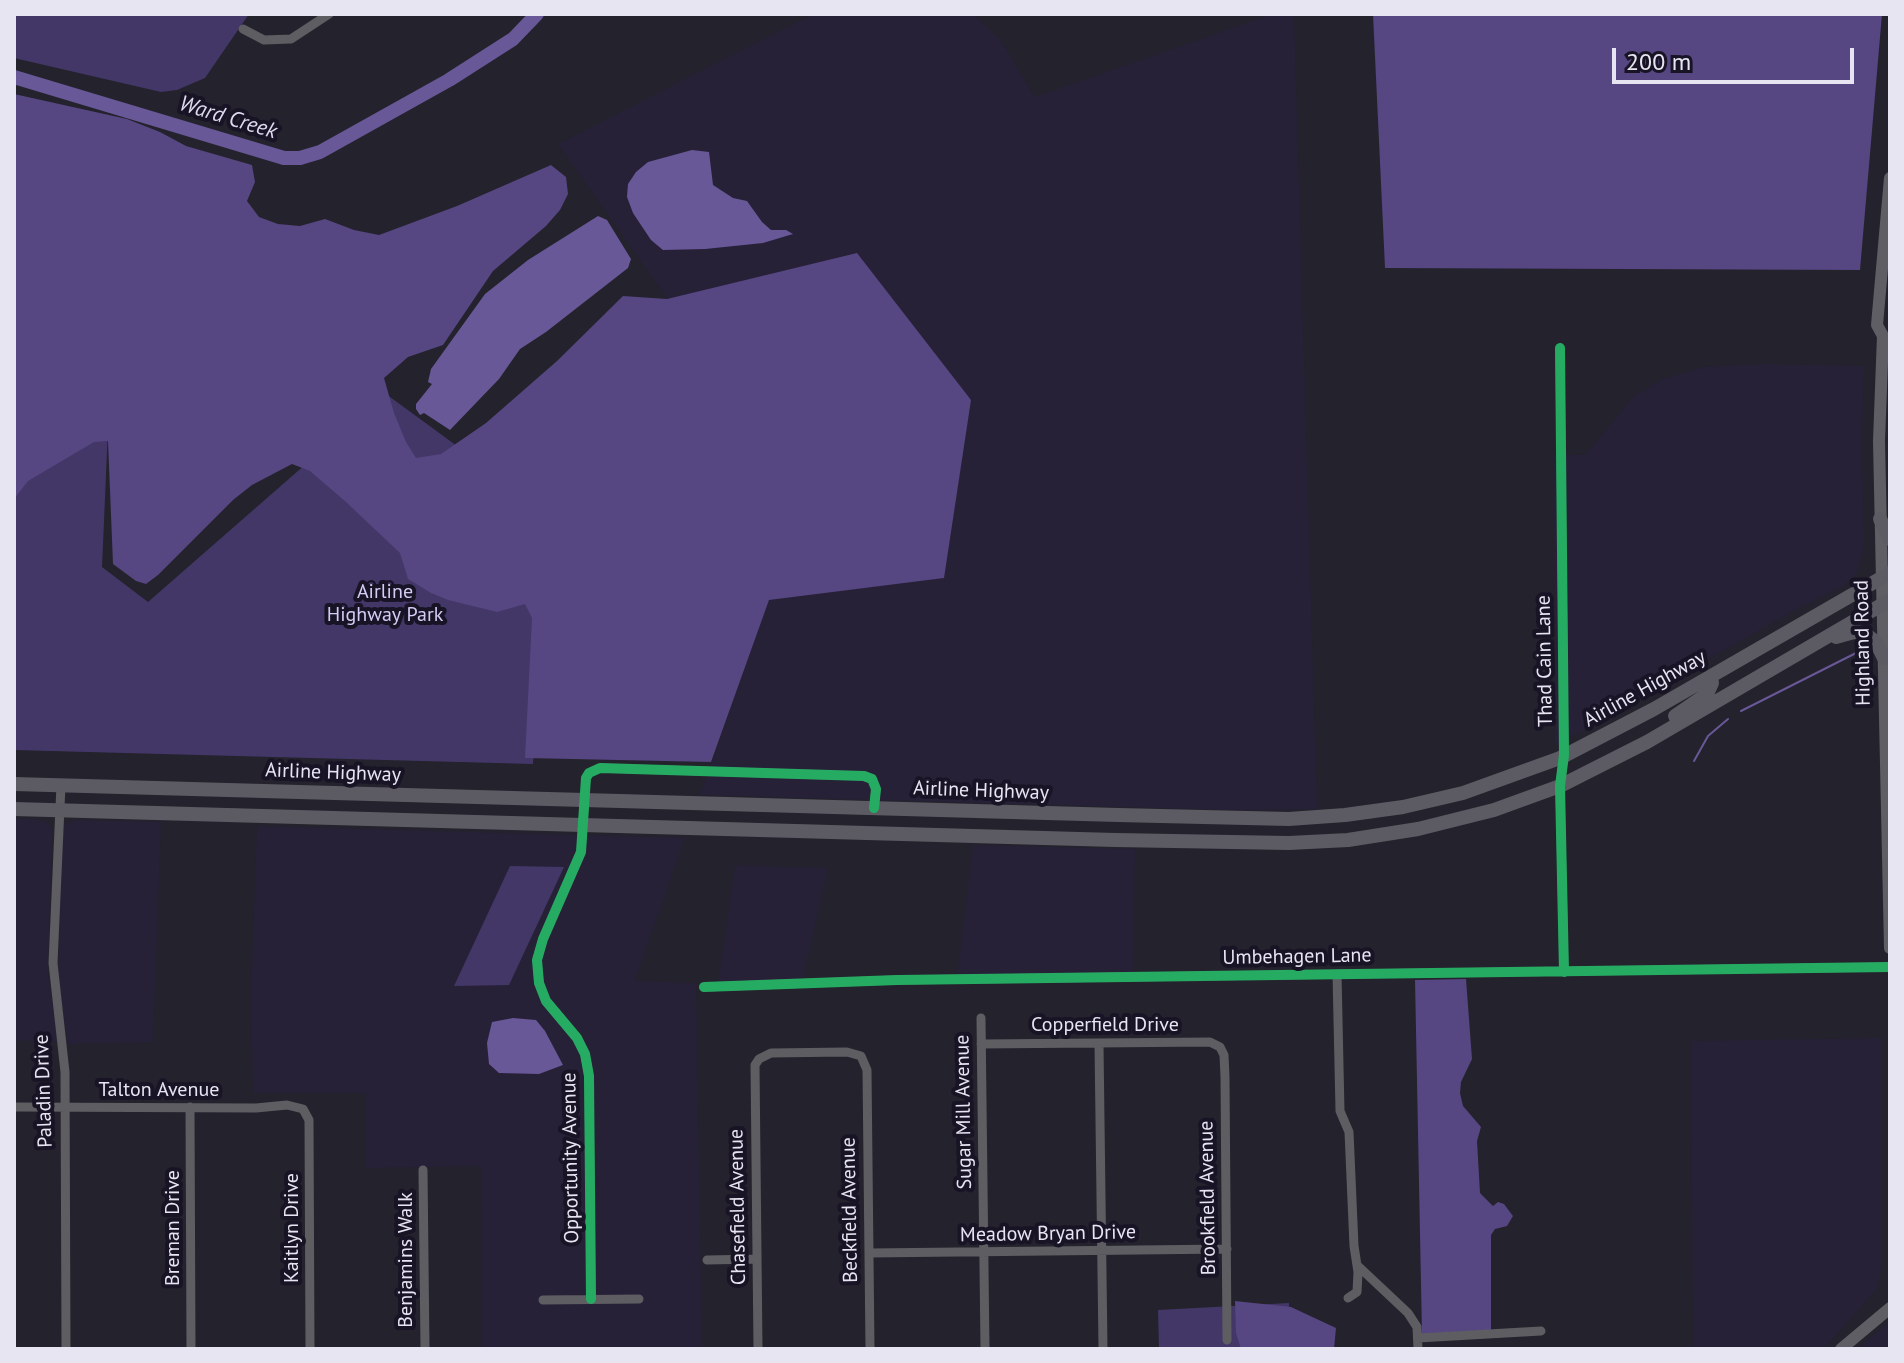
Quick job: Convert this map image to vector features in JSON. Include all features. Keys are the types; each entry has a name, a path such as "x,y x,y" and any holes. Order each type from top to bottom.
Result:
{"highway":[{"path":"1880,519 1890,539"},
{"name":"Airline Highway","path":"14,784 1289,819 1403,807 1463,793 1564,755 1634,720 1886,576"},
{"path":"14,809 1257,843 1348,840 1433,825 1494,810 1560,786 1647,742 1886,602"},
{"path":"1810,647 1847,633 1859,632 1876,642 1884,658"},
{"path":"1595,770 1707,694 1711,677"},
{"path":"255,790 255,815"},
{"path":"938,834 994,829 1108,832 1117,827 1118,815"}],"main road":[{"name":"Highland Road","path":"1890,178 1877,325 1886,332 1879,424 1880,519 1886,576 1884,658 1890,948"},
{"path":"1841,1349 1890,1308"}],"street":[{"path":"243,29 264,40 291,39 329,14"},
{"name":"Thad Cain Lane","path":"1560,348 1564,755 1560,786 1564,972"},
{"path":"585,800 589,773 600,768 621,768 864,776 872,779 876,789 874,808"},
{"name":"Paladin Drive","path":"61,785 53,963 64,1054 66,1349"},
{"name":"Opportunity Avenue","path":"585,800 581,852 543,937 537,960 539,983 546,1001 577,1038 585,1054 589,1076 591,1299"},
{"name":"Umbehagen Lane","path":"704,987 897,980 1890,967"},
{"path":"1337,974 1340,1111 1349,1132 1354,1246 1358,1266 1357,1292 1348,1298"},
{"name":"Sugar Mill Avenue","path":"981,1018 985,1349"},
{"name":"Copperfield Drive","path":"981,1044 1210,1042 1220,1047 1224,1055"},
{"path":"1099,1044 1103,1349"},
{"name":"Beckfield Avenue","path":"755,1065 771,1053 847,1052 861,1056 865,1062 870,1349"},
{"name":"Brookfield Avenue","path":"1224,1055 1227,1340"},
{"name":"Chasefield Avenue","path":"755,1065 758,1349"},
{"name":"Talton Avenue","path":"14,1107 256,1108 287,1105 303,1109"},
{"name":"Breman Drive","path":"190,1107 191,1349"},
{"name":"Kaitlyn Drive","path":"303,1109 309,1120 310,1349"},
{"name":"Benjamins Walk","path":"423,1170 425,1349"},
{"name":"Meadow Bryan Drive","path":"869,1253 1227,1249"},
{"path":"707,1260 757,1259"},
{"path":"1358,1266 1408,1313 1417,1327 1418,1349"},
{"path":"543,1300 639,1299"},
{"path":"1418,1338 1541,1331"}],"shaded area":[{"path":"812,14 973,14 1000,39 1035,97 1272,14 1294,14 1317,809 1231,810 700,795 769,600 943,578 668,300 558,144"},
{"path":"1373,14 1882,14 1860,270 1385,268"},
{"path":"14,94 127,119 186,146 252,165 255,182 247,201 259,217 278,224 300,226 325,219 379,235 457,206 551,165 566,177 568,194 560,210 546,226 493,271 443,345 408,357 384,378 394,413 416,458 441,454 486,423 557,361 623,296 667,299 857,253 971,400 944,578 769,600 711,762 525,758 532,618 525,604 497,612 431,593 408,579 400,553 346,502 310,471 292,464 252,485 233,500 146,584 136,581 113,564 108,441 94,442 28,481 14,499"},
{"path":"692,150 709,152 713,185 733,198 747,201 771,230 786,230 793,234 763,243 663,250 651,240 633,213 627,197 628,184 648,162"},
{"path":"598,216 607,220 631,259 628,268 520,349 499,379 450,430 424,413 420,415 416,404 432,384 428,382 431,369 485,294 528,260"},
{"path":"1762,364 1864,366 1864,537 1863,554 1855,576 1843,586 1555,746 1554,454 1585,455 1633,397 1663,379 1704,367"},
{"path":"14,818 43,820 51,827 48,972 58,1042 14,1040"},
{"path":"76,820 161,822 153,1042 68,1044 58,977 62,836 65,824"},
{"path":"257,826 685,838 635,981 696,983 702,1349 482,1349 481,1166 366,1168 366,1093 253,1093 251,995"},
{"path":"973,845 1135,849 1133,974 957,976"},
{"path":"735,865 828,868 803,980 718,983"},
{"path":"1466,979 1472,1059 1461,1082 1460,1093 1463,1106 1481,1127 1477,1141 1480,1193 1493,1206 1498,1202 1504,1204 1513,1216 1507,1226 1495,1229 1491,1235 1491,1331 1422,1335 1415,980"},
{"path":"513,1018 536,1020 563,1065 539,1074 499,1073 489,1064 487,1043 492,1022"},
{"path":"1881,1038 1881,1270 1876,1290 1824,1349 1693,1349 1691,1041"},
{"path":"1235,1301 1291,1307 1336,1328 1334,1349 1241,1349 1236,1333"},
{"path":"1890,1324 1890,1349 1858,1349"}],"green space":[{"path":"14,14 249,14 205,78 177,90 161,92 14,58"},
{"name":"Airline Highway Park","path":"14,105 121,128 102,567 148,602 386,394 547,512 533,764 14,750"},
{"path":"510,866 564,867 509,985 454,986"},
{"path":"1289,1303 1289,1349 1159,1349 1158,1310"}],"waterway":[{"name":"Ward Creek","path":"14,77 284,158 300,158 320,152 449,80 513,39 537,14"},
{"path":"1741,711 1860,651"},
{"path":"1694,761 1708,736 1728,719"}],"cycle path":[{"path":"1560,348 1564,755 1560,786 1564,972"},
{"path":"591,1299 589,1076 585,1054 577,1038 546,1001 539,983 537,960 581,852 586,778 600,768 864,776 872,779 876,789 874,808"},
{"path":"704,987 897,980 1890,967"}]}
